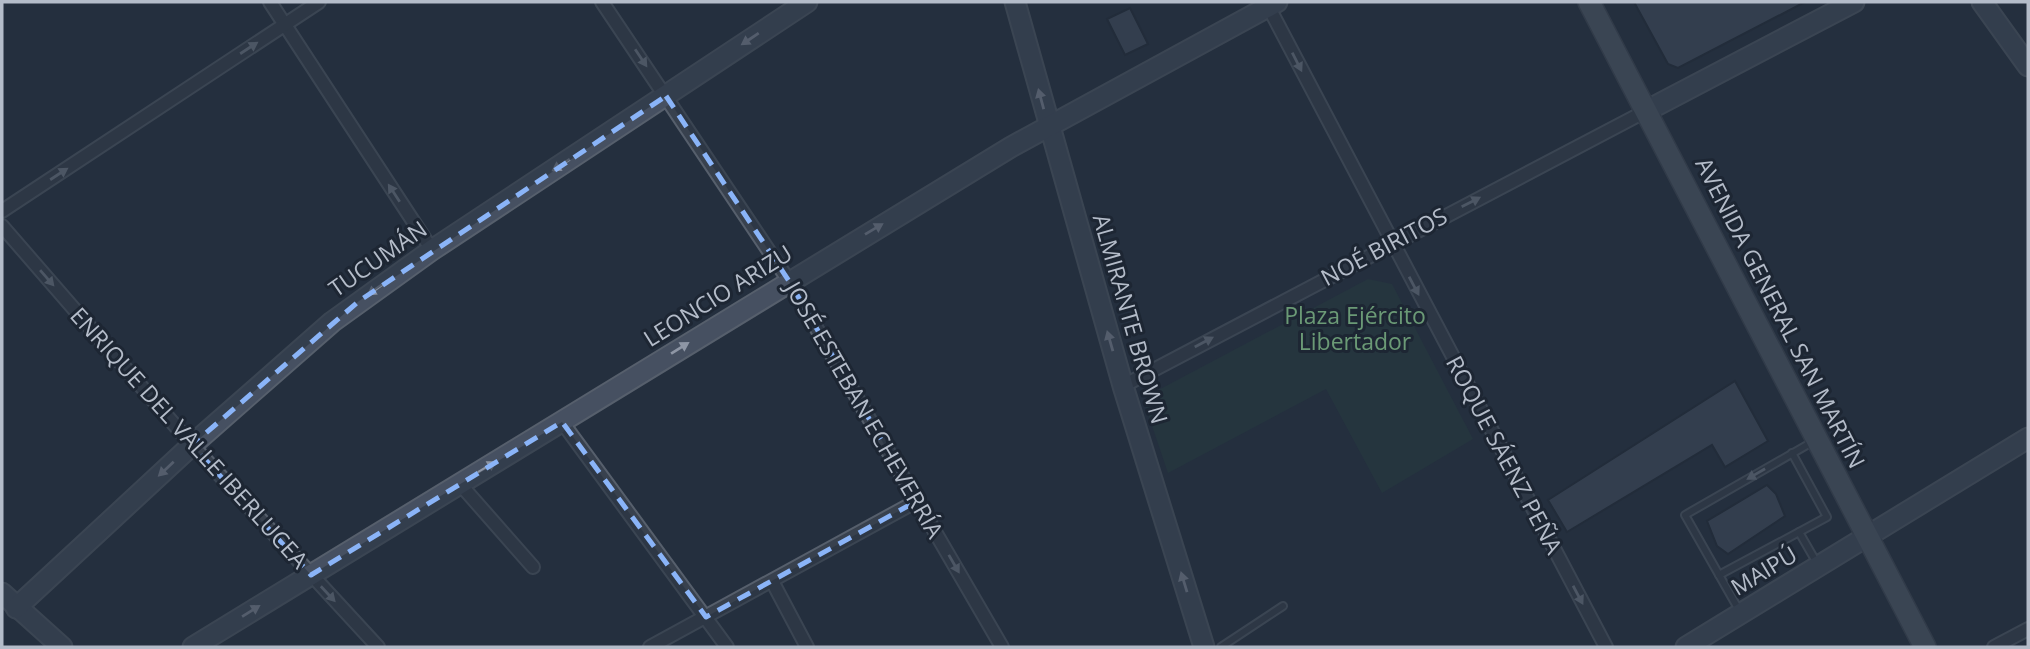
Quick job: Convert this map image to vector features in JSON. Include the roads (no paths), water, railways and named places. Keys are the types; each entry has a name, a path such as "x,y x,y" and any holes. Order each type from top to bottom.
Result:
{"main road":[{"name":"AVENIDA GENERAL SAN MARTÍN","path":"1589,2 1925,647"}],"street":[{"path":"270,2 432,250"},
{"path":"2,211 319,2"},
{"name":"JOSÉ ESTEBAN ECHEVERRÍA","path":"602,2 789,281 1002,647"},
{"name":"TUCUMÁN","path":"16,608 192,444 323,329 432,250 666,96 787,7 807,2"},
{"name":"ALMIRANTE BROWN","path":"1015,2 1123,386 1204,647"},
{"path":"1646,111 1854,2"},
{"path":"1982,2 2028,66"},
{"name":"LEONCIO ARIZU","path":"193,647 789,281 1048,126 1270,3"},
{"name":"ROQUE SÁENZ PEÑA","path":"1270,3 1391,243 1606,647"},
{"name":"NOÉ BIRITOS","path":"1123,386 1646,111"},
{"name":"ENRIQUE DEL VALLE IBERLUCEA","path":"2,226 192,444 378,647"},
{"path":"562,422 727,647"},
{"name":"MAIPÚ","path":"1692,646 2028,438"},
{"path":"460,484 533,567"},
{"path":"650,647 917,501"},
{"path":"772,581 807,647"},
{"path":"2,593 62,647"},
{"path":"1994,647 2028,629"}],"lane":[{"path":"1741,614 1685,515 1816,440"},
{"path":"1719,575 1827,517 1793,453"},
{"path":"1799,532 1819,567"},
{"path":"1221,647 1283,606"}],"park label":[{"name":"Plaza Ejército Libertador","path":"1355,329"}]}
